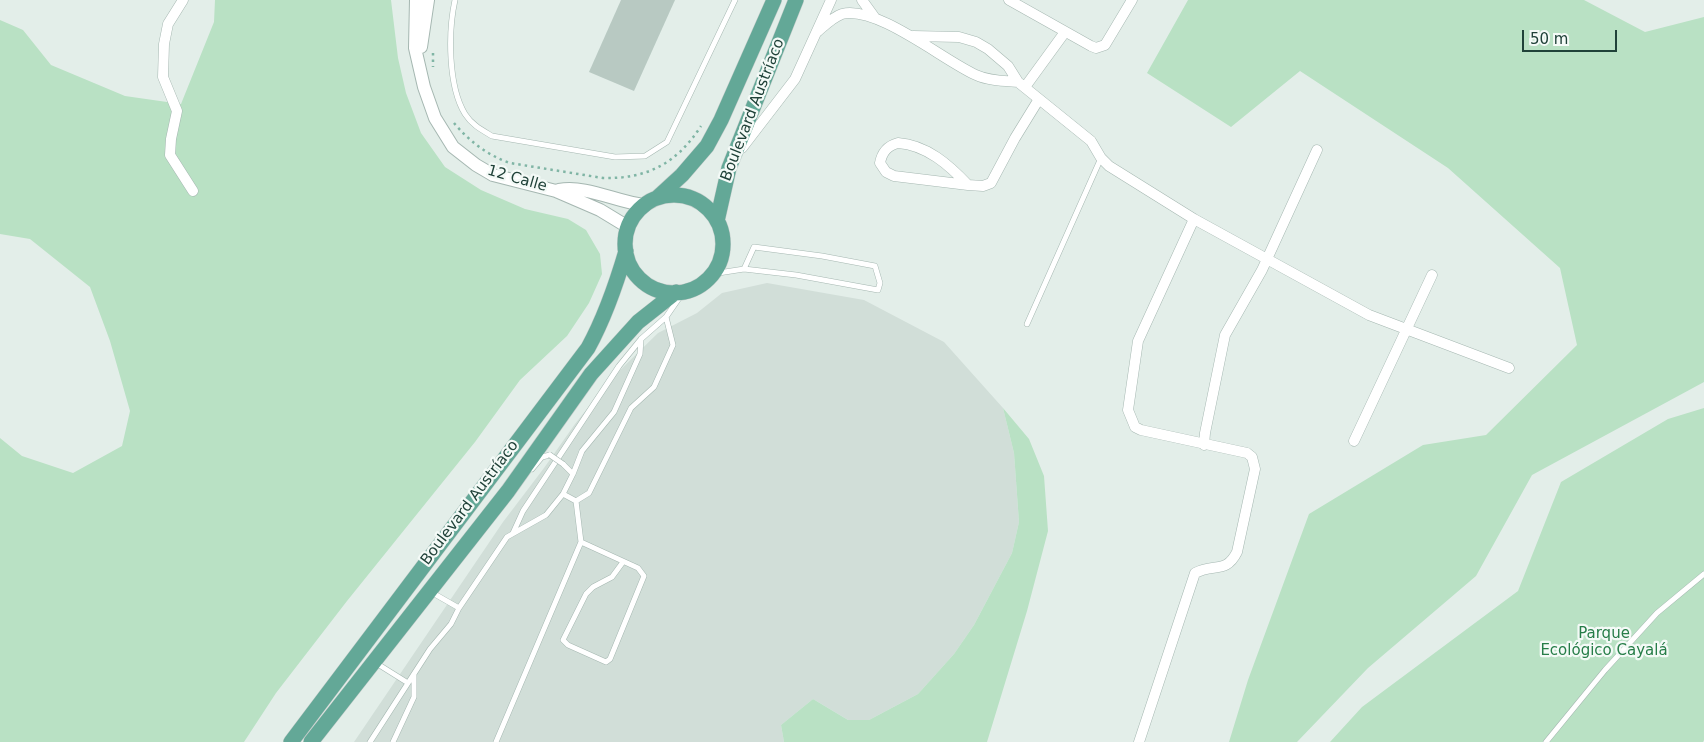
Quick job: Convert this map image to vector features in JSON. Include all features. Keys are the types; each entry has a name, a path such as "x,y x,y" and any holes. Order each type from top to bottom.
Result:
{"main road":[{"name":"Boulevard Austríaco","path":"658,197 682,175 707,146 721,120 774,0"},
{"name":"Boulevard Austríaco","path":"717,221 729,168 796,0"},
{"path":"675,195 692,198 706,208 717,221 722,234 720,260 712,274 702,284 680,292 668,292 653,288 640,279 631,266 626,251 628,227 635,213 658,197 675,195"},
{"name":"Boulevard Austríaco","path":"291,742 588,348 602,321 626,251"},
{"name":"Boulevard Austríaco","path":"311,742 508,491 591,374 638,322 680,292"}],"street":[{"path":"183,0 168,24 164,44 163,77 178,111 170,139 170,155 193,191"},
{"name":"12 Calle","path":"416,0 415,48 421,67 424,87 434,118 446,137 459,152 493,175 556,191 600,210 628,227"},
{"name":"12 Calle","path":"421,67 423,33 428,0"},
{"path":"729,168 746,142 795,79 831,0"},
{"path":"862,0 875,18"},
{"path":"1009,0 1096,48 1104,45 1132,0"},
{"path":"817,32 842,14 875,18 913,36 951,62 979,76 1022,84"},
{"path":"1022,84 1065,32"},
{"path":"913,36 959,37 976,42 999,58 1022,84 1091,141 1101,158 1117,171 1194,219 1369,315 1509,368"},
{"path":"968,185 954,170 934,155 910,144 898,143 891,145 881,155 880,163 886,172 894,176 968,185 982,186 991,183 1039,99"},
{"path":"1204,444 1225,336 1266,260 1317,150"},
{"name":"12 Calle","path":"556,191 566,189 579,190 644,205"},
{"path":"1139,742 1195,573 1227,565 1233,560 1237,552 1255,469 1252,457 1246,453 1141,430 1135,427 1128,410 1138,341 1194,219"},
{"path":"1354,441 1432,275"}],"lane":[{"path":"455,0 451,19 452,70 458,97 465,114 477,127 492,136 615,157 645,156 667,142 736,0"},
{"path":"1027,324 1101,158"},
{"path":"712,274 744,269 796,275 878,290 880,283 875,266 822,256 754,247 744,269"},
{"path":"513,533 523,511 619,366 641,339 666,317 680,292"},
{"path":"576,501 588,493 631,408 654,387 673,345 666,317"},
{"path":"370,742 430,650 451,624 459,608 507,537 546,515 563,494 582,451 614,412 640,354 641,339"},
{"path":"530,471 542,457 550,455 573,474"},
{"path":"508,491 525,478"},
{"path":"563,494 576,501"},
{"path":"496,742 581,542 576,501"},
{"path":"581,542 638,568 644,576 610,659 606,662 568,645 563,640 586,594 593,587 612,577 623,562"},
{"path":"1546,742 1605,670 1657,613 1704,574"},
{"path":"429,591 459,608"},
{"path":"374,661 408,683"},
{"path":"393,742 414,697 414,674"}],"path":[{"path":"432,47 434,70"},
{"path":"451,120 467,138 500,159 510,163 603,178 617,178 634,176 651,170 677,156 705,120"}],"shaded area":[{"path":"767,283 864,300 944,342 1003,408 1014,453 1019,522 1012,553 974,625 954,654 918,694 869,720 848,720 813,699 781,725 784,742 354,742 503,522 610,380 658,333 697,313 722,293"}],"green space":[{"path":"215,0 391,0 398,58 406,93 421,133 445,167 481,190 525,209 568,219 586,230 600,254 602,274 589,303 567,336 520,380 475,442 347,601 276,693 244,742 0,742 0,438 22,456 73,473 122,446 130,411 110,341 90,287 30,239 0,234 0,20 23,30 51,65 125,96 181,104 214,22"},
{"path":"1188,0 1584,0 1645,32 1704,17 1704,382 1532,475 1476,576 1368,668 1297,742 1229,742 1248,680 1309,514 1423,445 1486,435 1577,345 1560,268 1448,168 1300,71 1231,127 1147,73"},
{"path":"1003,408 1029,439 1044,476 1048,531 1027,611 987,742 784,742 781,725 813,699 848,720 869,720 918,694 954,654 974,625 1012,553 1019,522 1014,453"},
{"name":"Parque Ecológico Cayalá","path":"1704,408 1703,742 1330,742 1362,707 1518,591 1561,482 1668,419"}],"building":[{"path":"621,0 675,0 634,91 589,72"}]}
